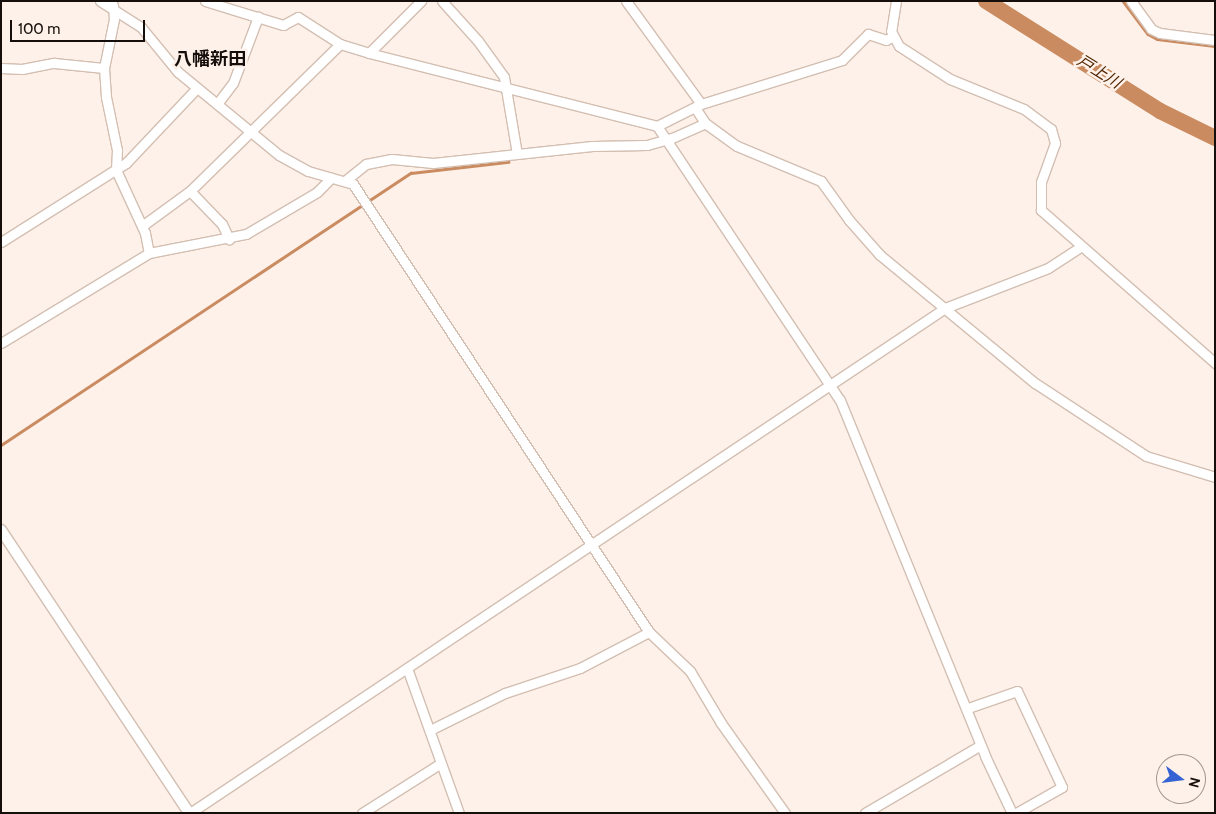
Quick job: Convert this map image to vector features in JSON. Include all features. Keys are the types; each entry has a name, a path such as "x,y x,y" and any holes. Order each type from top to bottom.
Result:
{"street":[{"path":"100,1 113,4 140,27 165,59 197,88 288,161 331,178 346,180 352,184 649,632 690,671 721,722 785,813"},
{"path":"205,1 283,24 298,17 340,44 369,53 506,86 657,126 699,106 842,60 868,34 886,40 892,37"},
{"path":"369,53 420,1"},
{"path":"442,1 478,41 504,77 518,154"},
{"path":"626,1 699,106 705,123 747,151 821,181 868,243 1035,383 1146,456 1215,477"},
{"path":"892,37 896,1"},
{"path":"1131,1 1151,29 1160,34 1215,40"},
{"path":"113,4 114,19 104,68 106,97 117,150 116,170 142,226 149,254"},
{"path":"217,104 234,83 258,16"},
{"path":"892,37 950,79 1024,109 1051,129 1055,143 1041,182 1040,210 1215,363"},
{"path":"142,226 190,191 340,44"},
{"path":"1,68 22,69 54,63 104,68"},
{"path":"1,242 116,170 146,146 197,88"},
{"path":"346,180 366,164 392,159 433,163 665,141 705,123"},
{"path":"657,126 665,141 830,385 858,441 968,708 981,745 1014,813 1062,786 1017,691 968,708"},
{"path":"1,343 149,254 229,238 257,229 317,192 331,178"},
{"path":"190,191 222,224 229,238"},
{"path":"1,530 190,813 944,308 1048,268 1080,246"},
{"path":"430,730 505,693 536,685 580,668 649,632"},
{"path":"407,668 459,813"},
{"path":"865,813 981,745"},
{"path":"362,813 441,763"}],"waterway":[{"name":"戸上川","path":"986,1 1160,111 1215,138"},
{"path":"1123,1 1148,34 1157,39 1215,46"},
{"path":"1,445 411,173 508,162"}],"district":[{"name":"八幡新田","path":"210,59"}]}
